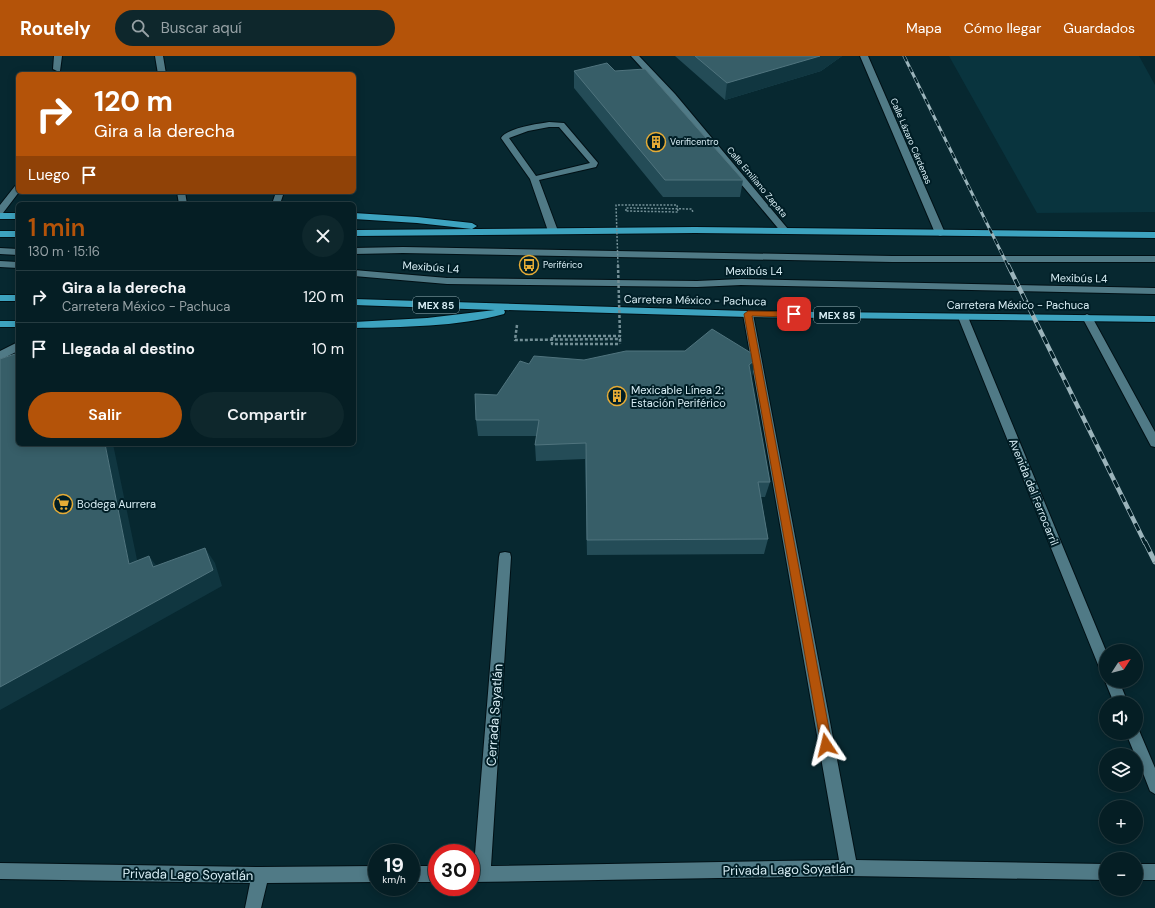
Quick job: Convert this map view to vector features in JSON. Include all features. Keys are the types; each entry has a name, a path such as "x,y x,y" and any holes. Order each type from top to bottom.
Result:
{"highway":[{"path":"0,216 16,216"},
{"path":"356,216 417,220 525,232"},
{"path":"356,233 785,231 1155,235"},
{"path":"0,234 16,234"},
{"path":"0,298 16,298"},
{"name":"Carretera México - Pachuca","path":"356,302 748,314 1155,319"},
{"path":"356,325 399,323 482,315 519,308"},
{"path":"0,324 16,324"}],"street":[{"path":"57,69 58,56"},
{"path":"159,56 162,72"},
{"name":"Calle Emiliano Zapata","path":"635,56 672,96 785,231"},
{"name":"Calle Lázaro Cárdenas","path":"864,56 940,233"},
{"path":"534,179 593,165 594,163 561,125 547,125 506,136 505,138 534,179 553,232"},
{"path":"0,211 16,191"},
{"name":"Mexibús L4","path":"356,251 403,250 892,259 1155,259"},
{"path":"0,251 16,252"},
{"path":"0,264 16,265"},
{"name":"Mexibús L4","path":"356,273 447,281 697,284 740,282 1155,291"},
{"path":"748,314 849,868"},
{"name":"Avenida del Ferrocarril","path":"963,317 1099,650"},
{"path":"1087,317 1155,443"},
{"path":"0,356 16,347"},
{"name":"Cerrada Sayatlán","path":"480,844 505,557"},
{"path":"1136,740 1155,786"},
{"name":"Privada Lago Soyatlán","path":"480,874 849,868 1099,872"},
{"name":"Privada Lago Soyatlán","path":"0,870 260,875 368,874"},
{"path":"1143,872 1155,872"},
{"path":"253,908 260,875"}],"path":[{"path":"519,308 515,340 620,339 620,344 552,344 552,336 620,336 616,205 677,205 678,212 626,211"}],"shaded area":[{"path":"949,56 1139,56 1155,85 1155,212 1037,213"}],"building":[{"path":"695,56 820,56 727,83"},
{"name":"Verificentro","path":"607,63 615,71 645,69 743,180 665,180 574,71"},
{"path":"712,329 756,356 756,359 749,365 770,482 758,482 768,539 587,540 586,443 535,445 539,420 476,420 475,394 497,395 520,361 529,364 534,356 584,360 626,351 685,351"},
{"name":"Bodega Aurrera","path":"16,354 16,446 105,446 129,564 149,556 153,567 205,548 213,570 0,687 0,359"}],"railway":[{"path":"904,56 1008,266"},
{"path":"1008,265 1145,543"},
{"path":"1145,542 1155,562"}],"place":[{"name":"Verificentro","path":"656,142"},
{"name":"Periférico","path":"529,265"},
{"name":"Mexicable Línea 2: Estación Periférico","path":"617,396"},
{"name":"Bodega Aurrera","path":"63,504"}],"route":[{"path":"794,314 748,314 826,745"}]}
